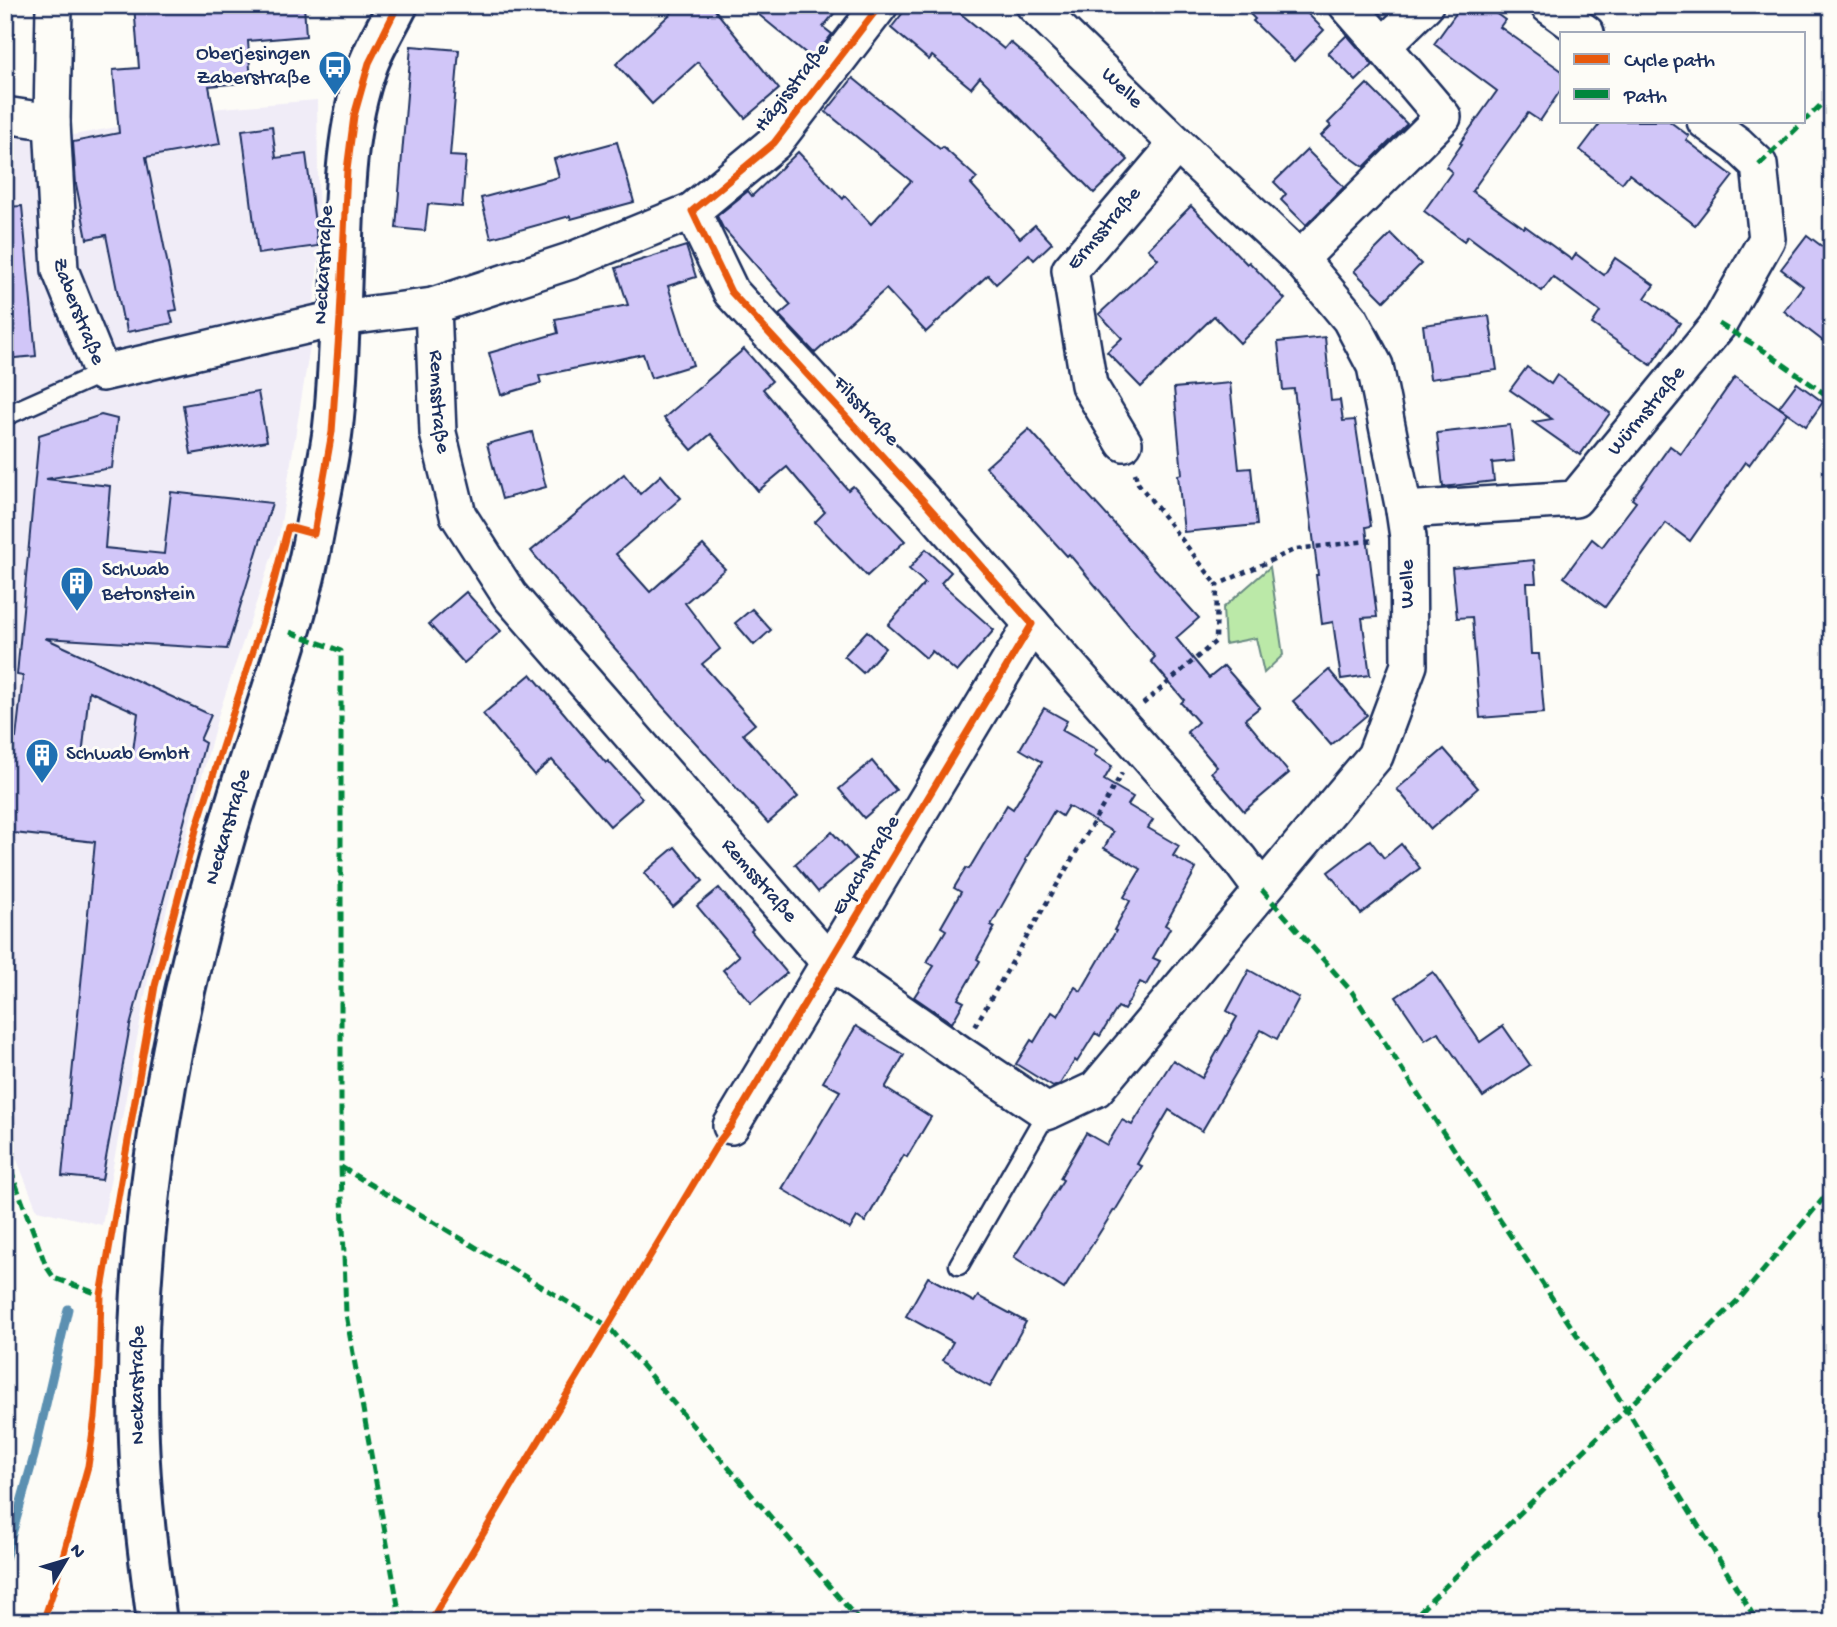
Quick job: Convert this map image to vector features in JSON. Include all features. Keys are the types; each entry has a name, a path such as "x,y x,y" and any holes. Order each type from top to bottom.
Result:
{"main road":[{"name":"Neckarstraße","path":"157,1622 142,1506 138,1385 140,1298 157,1145 197,937 284,652 310,557 332,432 347,170 354,117 369,63 398,5"}],"street":[{"name":"Zaberstraße","path":"54,5 52,122 60,270 102,373 340,318"},
{"name":"Hägisstraße","path":"340,318 433,306 570,261 692,211 774,143 880,5"},
{"name":"Welle","path":"1034,5 1177,144 1300,258 1350,319 1376,366 1406,524 1409,665 1375,756 1262,890"},
{"path":"1300,258 1443,117 1347,5"},
{"path":"1383,46 1425,5"},
{"path":"1548,5 1585,32"},
{"path":"5,115 52,122"},
{"name":"Würmstraße","path":"1406,524 1575,499 1719,324 1767,239 1759,165 1737,144 1706,122"},
{"name":"Ermsstraße","path":"1124,443 1089,385 1070,270 1177,144"},
{"name":"Filsstraße","path":"692,211 731,292 1032,624 1239,859 1262,890"},
{"name":"Remsstraße","path":"433,306 438,433 458,515 510,596 830,962 1047,1112"},
{"name":"Eyachstraße","path":"731,1126 1032,624"},
{"path":"1047,1112 1096,1089 1262,890"}],"lane":[{"path":"5,416 102,373"},
{"path":"958,1265 1047,1112"}],"path":[{"path":"959,1053 1129,735 1216,641 1217,585 1138,483 1124,443"},
{"path":"1217,585 1296,549 1406,524"}],"shaded area":[{"path":"317,100 319,250 311,340 279,535 218,716 148,980 102,1225 37,1210 5,1130 5,130 68,136 221,108"}],"green space":[{"path":"1270,567 1283,655 1264,673 1256,638 1225,644 1223,608"}],"building":[{"path":"134,5 304,5 306,36 248,41 251,82 209,86 220,144 146,157 177,310 170,311 173,323 127,332 106,235 87,239 76,184 73,142 119,133 113,70 139,68"},
{"path":"680,5 711,5 779,89 745,118 698,62 652,104 616,64"},
{"path":"747,5 841,5 823,27 832,34 813,59"},
{"path":"909,5 950,5 1004,49 1010,42 1037,65 1128,160 1094,193 980,77 971,88 932,56 929,60 891,28"},
{"path":"1241,5 1299,5 1324,30 1294,61 1253,21 1255,19"},
{"path":"1462,5 1484,5 1505,20 1500,27 1560,70 1560,91 1540,121 1528,113 1472,191 1572,260 1576,254 1604,275 1615,258 1654,285 1645,298 1680,323 1651,365 1592,324 1600,312 1553,277 1542,291 1468,236 1464,241 1424,211 1452,172 1446,167 1462,144 1460,143 1497,91 1434,44"},
{"path":"1347,35 1373,65 1356,81 1328,53"},
{"path":"411,46 459,50 450,156 466,157 462,207 428,204 425,231 396,228"},
{"path":"853,78 940,149 943,147 977,178 971,184 1020,238 1035,225 1052,243 1034,260 1029,254 996,284 988,275 926,332 886,289 815,353 779,315 791,305 723,228 717,216 748,191 752,196 798,152 871,224 911,181 826,112"},
{"path":"1367,84 1407,124 1364,167 1321,136 1331,126 1328,123"},
{"path":"1601,122 1670,122 1689,136 1686,140 1733,176 1695,225 1629,174 1622,183 1580,150"},
{"path":"272,126 276,158 306,154 318,246 258,254 242,130"},
{"path":"617,142 634,202 491,238 481,198 559,177 554,159"},
{"path":"1307,150 1344,187 1306,225 1281,200 1286,194 1274,182"},
{"path":"22,206 36,356 5,359 5,207"},
{"path":"1191,206 1285,299 1240,343 1214,316 1141,387 1107,352 1122,338 1099,314 1158,259 1148,249"},
{"path":"1391,234 1421,264 1384,301 1354,271"},
{"path":"1807,235 1832,254 1832,348 1784,311 1803,286 1781,269"},
{"path":"686,246 696,277 668,286 693,365 651,378 643,354 539,376 541,383 501,395 489,353 558,333 555,319 628,305 616,268"},
{"path":"1489,316 1497,370 1430,379 1423,325"},
{"path":"1325,337 1331,401 1340,400 1343,421 1355,420 1371,526 1366,527 1377,617 1362,618 1370,675 1341,679 1333,622 1322,624 1294,389 1283,390 1278,342"},
{"path":"744,349 772,381 763,389 848,490 853,486 905,541 867,576 815,522 825,512 787,467 758,491 711,434 692,450 664,418"},
{"path":"1527,367 1551,384 1557,375 1610,413 1580,455 1533,422 1552,419 1510,390"},
{"path":"1735,377 1787,413 1749,465 1745,462 1690,541 1666,523 1605,607 1564,577 1592,539 1602,547 1636,502 1632,499 1670,446 1681,454"},
{"path":"1230,383 1239,469 1251,468 1257,525 1184,532 1174,388"},
{"path":"1797,383 1823,402 1806,426 1779,407"},
{"path":"258,392 267,441 191,454 183,405"},
{"path":"101,415 117,419 112,468 46,479 110,486 105,548 164,554 171,492 272,503 227,649 45,638 211,715 200,740 205,743 130,1026 102,1180 62,1176 95,842 5,832 5,737 16,738 23,676 17,675 39,435","holes":["89,691 138,713 132,759 82,757"]},
{"path":"1510,425 1514,461 1492,463 1494,481 1443,487 1437,433"},
{"path":"1029,429 1199,618 1176,638 1209,678 1224,666 1260,707 1245,719 1289,773 1244,811 1211,772 1217,767 1187,732 1198,722 1181,703 1184,700 1151,661 1155,657 1069,554 1067,556 986,467"},
{"path":"532,432 546,487 502,499 487,444"},
{"path":"624,474 640,494 661,475 681,498 616,554 650,592 703,545 725,569 685,603 720,649 702,664 755,724 743,734 798,797 768,823 657,700 531,551"},
{"path":"926,549 951,572 941,583 994,630 957,672 932,651 926,658 888,625 925,583 909,569"},
{"path":"1534,560 1536,583 1527,583 1531,654 1539,654 1544,713 1480,718 1472,617 1457,618 1452,568"},
{"path":"466,592 501,631 464,663 429,624"},
{"path":"752,609 771,630 754,645 735,623"},
{"path":"867,631 885,648 863,673 844,656"},
{"path":"1329,670 1367,715 1331,745 1293,701"},
{"path":"531,674 606,763 608,761 642,798 610,826 552,760 534,775 483,714"},
{"path":"1044,708 1067,721 1062,730 1097,750 1094,755 1112,766 1104,780 1133,797 1128,805 1153,820 1148,828 1179,846 1173,856 1196,869 1165,925 1170,928 1153,958 1160,961 1146,985 1140,982 1124,1010 1118,1007 1100,1036 1095,1033 1060,1084 1053,1087 1016,1064 1031,1040 1034,1042 1052,1012 1058,1016 1075,987 1081,991 1130,901 1124,897 1141,869 1104,848 1113,832 1068,806 1062,816 1054,811 991,925 995,927 977,959 980,961 958,999 964,1002 952,1023 914,997 934,966 927,962 946,930 941,927 961,892 954,888 966,868 969,869 1007,805 1013,809 1042,762 1020,749"},
{"path":"1444,749 1478,788 1431,829 1397,789"},
{"path":"872,761 896,790 864,818 839,789"},
{"path":"832,832 856,859 818,892 795,864"},
{"path":"1370,840 1384,858 1401,844 1420,868 1361,914 1328,872"},
{"path":"675,847 703,881 673,907 644,873"},
{"path":"719,888 787,973 751,1003 723,970 739,956 697,906"},
{"path":"1249,970 1299,998 1277,1039 1261,1030 1202,1131 1169,1110 1137,1164 1142,1166 1064,1289 1014,1257 1063,1180 1060,1178 1086,1133 1107,1145 1122,1120 1132,1125 1173,1060 1202,1078 1237,1017 1227,1011"},
{"path":"1433,972 1480,1042 1503,1026 1530,1065 1483,1097 1438,1032 1425,1040 1396,997"},
{"path":"856,1026 904,1055 885,1088 931,1117 907,1157 904,1155 865,1222 857,1217 850,1229 782,1189 840,1091 823,1082"},
{"path":"928,1277 974,1302 978,1296 1026,1322 990,1387 943,1360 953,1342 906,1316"}],"waterway":[{"path":"5,1559 34,1456 68,1309"}],"marked path":[{"path":"1806,119 1832,94"},
{"path":"1759,165 1803,122"},
{"path":"1719,324 1766,352 1832,399"},
{"path":"290,632 341,651 341,1167 346,1314 401,1622"},
{"path":"1262,890 1352,992 1627,1410 1756,1622"},
{"path":"5,1155 46,1266 54,1278 101,1295 101,1300"},
{"path":"341,1167 608,1326 860,1622"},
{"path":"1409,1622 1742,1296 1832,1188"}],"cycle path":[{"path":"43,1622 88,1466 99,1368 101,1295 155,986 197,826 269,600 288,527 314,534 332,432 347,170 354,116 369,63 398,5"},
{"path":"430,1622 1032,624 921,498 731,292 692,211 774,143 880,5"}],"place":[{"name":"Oberjesingen Zaberstraße","path":"335,97"},
{"name":"Schwab Betonstein","path":"77,613"},
{"name":"Schwab GmbH","path":"42,785"}]}
